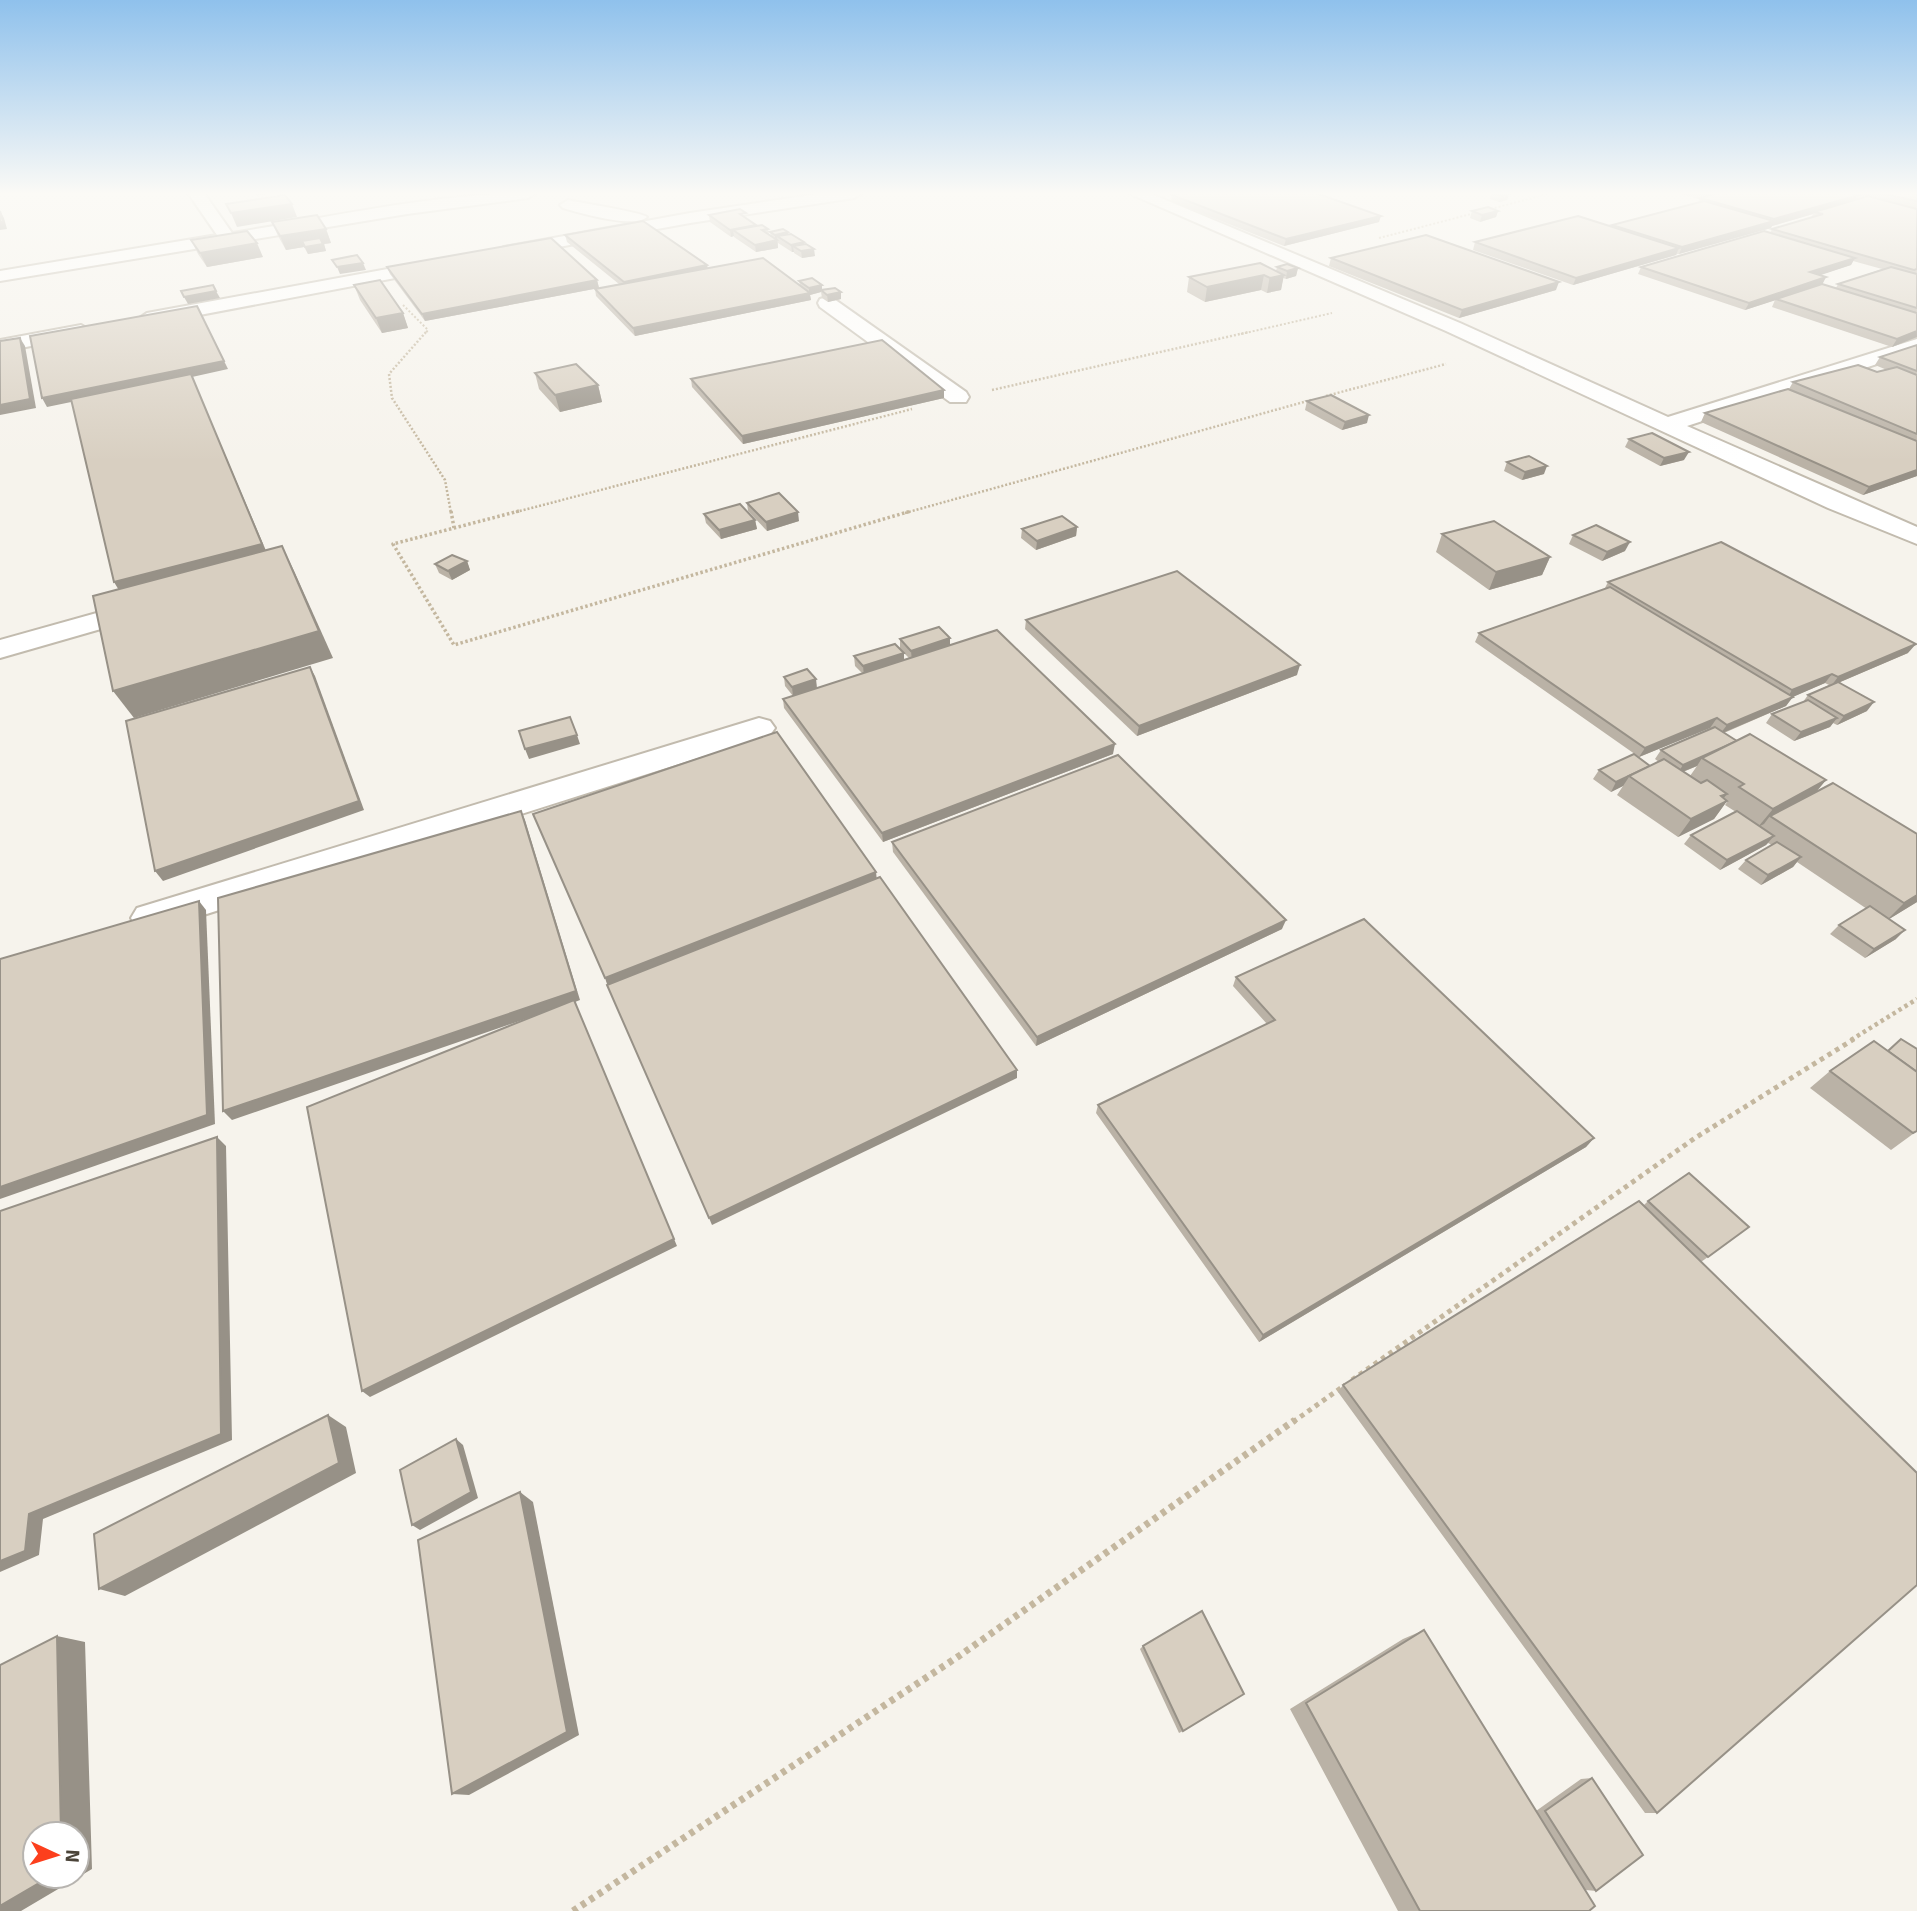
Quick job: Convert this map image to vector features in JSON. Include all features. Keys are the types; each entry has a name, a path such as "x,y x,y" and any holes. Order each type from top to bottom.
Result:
{"street":[{"path":"134,321 343,282"},
{"path":"1348,282 1501,349 1837,503 1917,536"},
{"path":"827,303 958,397"},
{"path":"0,346 94,329"},
{"path":"1667,425 1917,345"},
{"path":"0,649 136,610"},
{"path":"115,930 760,728"}],"path":[{"path":"382,282 428,330 389,374 391,398 445,480 454,528"},
{"path":"1390,300 958,397 393,544 454,645 1063,467 1501,349"},
{"path":"573,1911 959,1656 1695,1138 1917,999"}],"building":[{"path":"382,282 403,313 376,318 354,285"},
{"path":"398,282 586,282 422,314"},
{"path":"632,282 795,282 810,293 633,328 595,289"},
{"path":"801,282 818,282 822,285 809,288"},
{"path":"1198,282 1230,282 1207,287"},
{"path":"1392,282 1558,282 1462,310"},
{"path":"1687,282 1811,282 1749,303"},
{"path":"1917,282 1917,308 1838,284"},
{"path":"1822,284 1917,313 1917,331 1897,339 1776,299"},
{"path":"213,285 216,291 184,297 181,291"},
{"path":"835,288 841,292 827,295 821,290"},
{"path":"197,306 224,361 42,398 30,336"},
{"path":"20,338 30,399 0,405 0,341"},
{"path":"882,340 944,390 742,436 691,379"},
{"path":"1917,345 1917,371 1880,357"},
{"path":"576,364 598,385 555,395 535,373"},
{"path":"1858,365 1877,372 1897,367 1917,375 1917,434 1793,382"},
{"path":"191,374 262,544 114,582 71,399"},
{"path":"1788,389 1917,441 1917,470 1869,487 1705,413"},
{"path":"1331,395 1369,415 1345,422 1307,401"},
{"path":"1652,433 1689,452 1664,458 1629,439"},
{"path":"1529,456 1547,466 1525,472 1507,462"},
{"path":"779,493 798,512 766,522 747,503"},
{"path":"740,504 755,520 719,530 704,514"},
{"path":"1062,516 1077,527 1037,541 1022,529"},
{"path":"1494,521 1550,557 1496,572 1442,534"},
{"path":"1596,525 1630,542 1607,552 1573,535"},
{"path":"1721,542 1916,644 1838,677 1832,674 1792,690 1608,582"},
{"path":"282,546 319,631 113,691 93,596"},
{"path":"452,555 467,561 448,571 435,564"},
{"path":"1177,571 1300,665 1139,726 1026,620"},
{"path":"1610,587 1793,697 1727,725 1717,718 1645,748 1479,633"},
{"path":"939,627 950,638 911,651 900,639"},
{"path":"997,630 1115,744 882,833 783,699"},
{"path":"895,644 904,653 863,666 854,656"},
{"path":"310,667 359,801 155,871 126,721"},
{"path":"807,669 816,679 792,687 784,677"},
{"path":"1838,682 1874,702 1844,716 1808,695"},
{"path":"1808,700 1837,718 1801,732 1772,714"},
{"path":"570,717 577,735 525,749 519,731"},
{"path":"1715,727 1737,741 1683,765 1661,750"},
{"path":"777,732 876,872 605,978 533,814"},
{"path":"1750,734 1826,780 1773,809 1739,787 1744,784 1702,758"},
{"path":"1634,754 1650,766 1616,782 1599,770"},
{"path":"1118,755 1286,920 1037,1037 892,842"},
{"path":"1664,759 1701,783 1707,780 1727,794 1721,796 1727,801 1691,819 1629,776"},
{"path":"1833,783 1917,834 1917,895 1904,903 1770,816"},
{"path":"521,811 576,991 223,1111 218,898"},
{"path":"1737,811 1774,836 1727,860 1691,835"},
{"path":"1777,842 1801,857 1768,875 1746,860"},
{"path":"880,877 1017,1070 709,1218 607,985"},
{"path":"199,901 207,1115 0,1187 0,959"},
{"path":"1870,906 1905,930 1874,949 1839,925"},
{"path":"1364,919 1594,1138 1263,1335 1098,1105 1275,1020 1236,977"},
{"path":"574,1000 674,1239 362,1391 307,1107"},
{"path":"1901,1039 1917,1049 1917,1072 1888,1051"},
{"path":"1874,1041 1917,1072 1917,1131 1913,1133 1830,1071"},
{"path":"217,1137 221,1434 29,1514 25,1551 0,1561 0,1211"},
{"path":"1689,1173 1749,1227 1708,1257 1648,1201"},
{"path":"1639,1201 1917,1473 1917,1585 1657,1813 1343,1385"},
{"path":"328,1415 339,1463 99,1589 94,1534"},
{"path":"456,1439 471,1492 412,1525 400,1470"},
{"path":"520,1492 567,1732 452,1794 418,1540"},
{"path":"1202,1611 1244,1694 1183,1731 1143,1646"},
{"path":"1424,1630 1595,1906 1589,1911 1420,1911 1306,1703"},
{"path":"57,1636 61,1820 21,1820 21,1890 27,1890 0,1906 0,1665"},
{"path":"1592,1778 1643,1855 1596,1891 1545,1811"}]}
